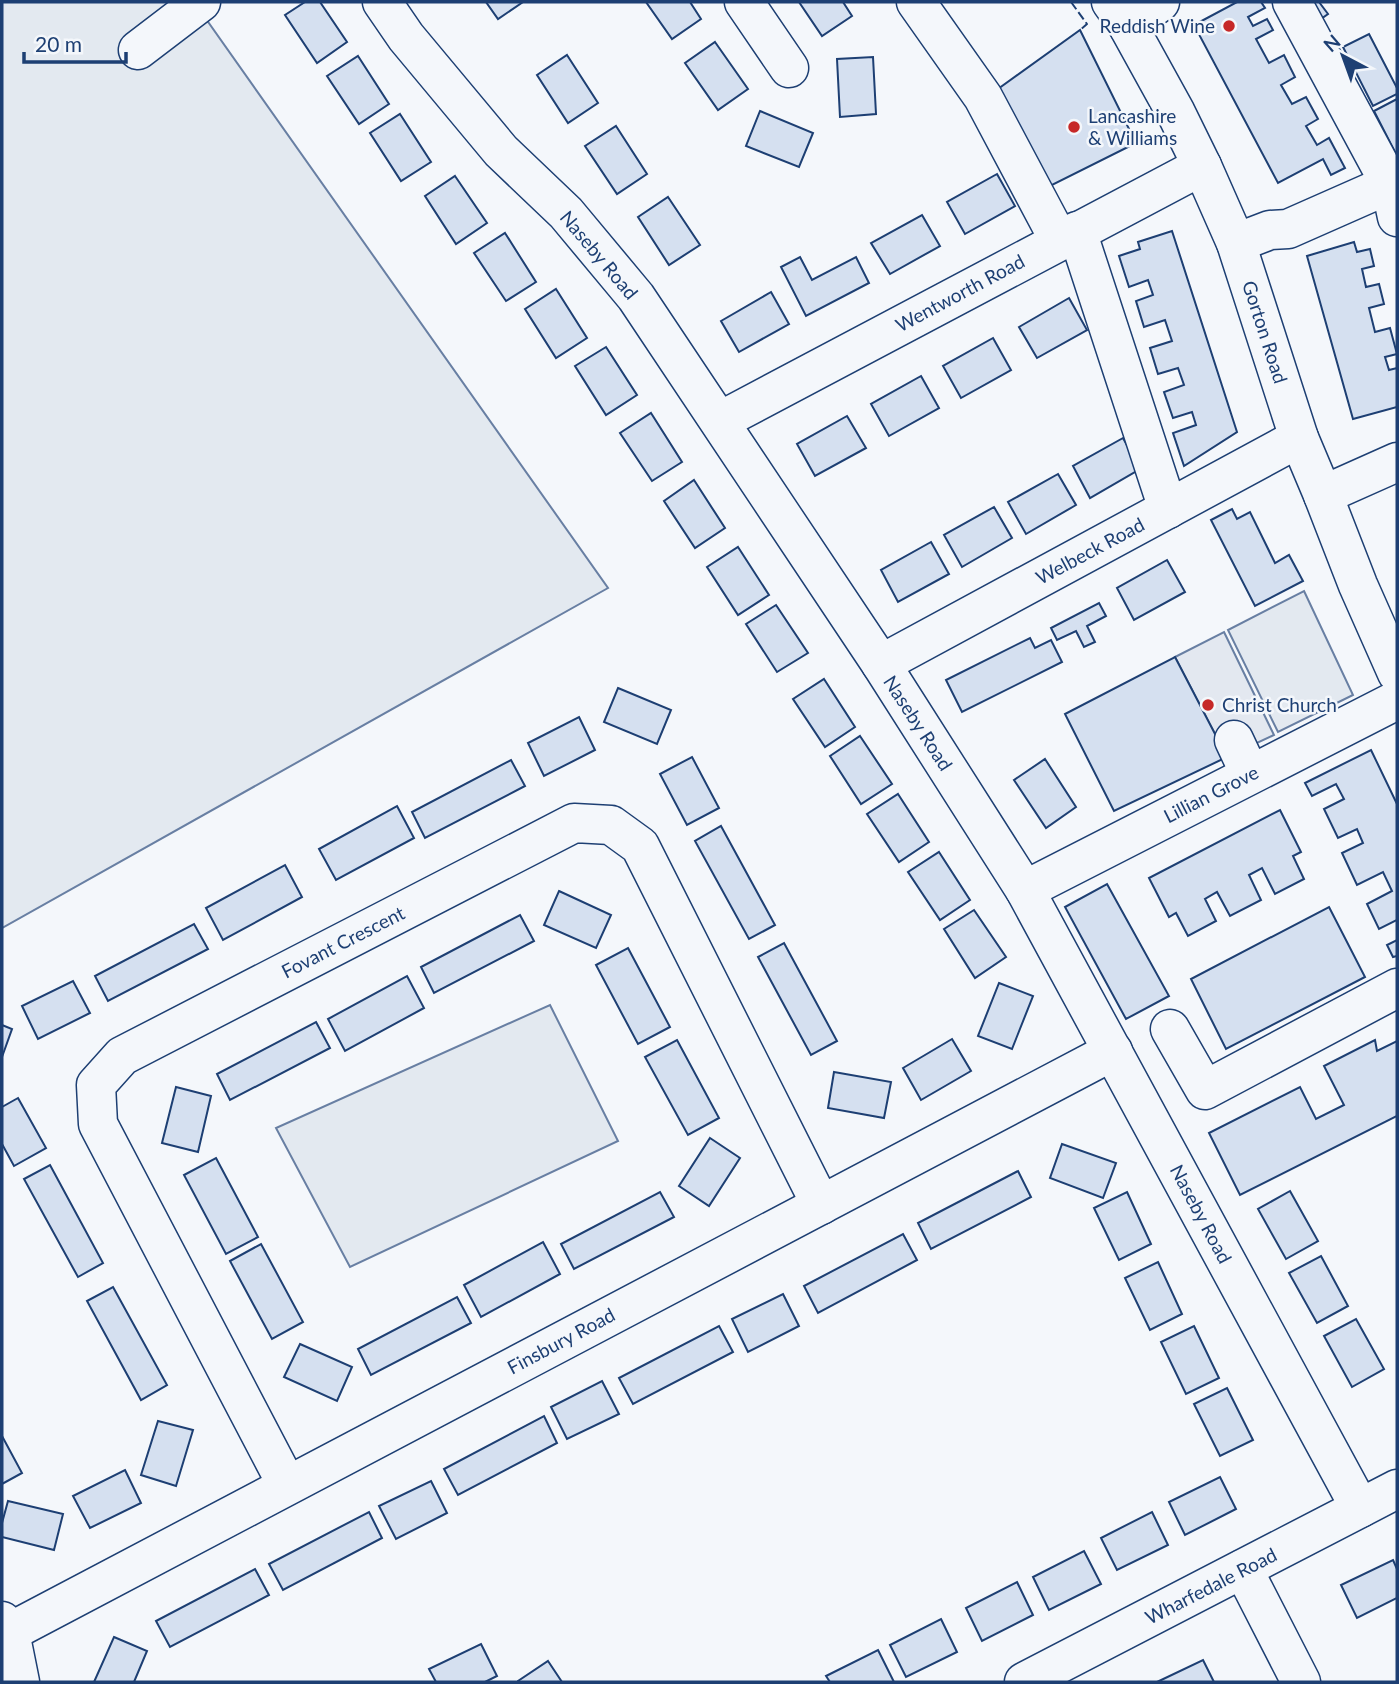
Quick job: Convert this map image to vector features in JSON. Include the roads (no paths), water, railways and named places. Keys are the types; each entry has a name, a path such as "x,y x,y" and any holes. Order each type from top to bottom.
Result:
{"street":[{"path":"138,50 201,2"},
{"name":"Naseby Road","path":"382,2 406,37 501,151 566,213 636,297 881,664 1025,890 1360,1508"},
{"path":"744,2 789,68"},
{"path":"916,2 983,97 1068,236 1168,509"},
{"path":"1119,14 1160,2"},
{"path":"1236,243 1270,230 1287,229 1394,201 1293,2"},
{"name":"Gorton Road","path":"1119,14 1176,113 1236,243 1299,438 1397,673"},
{"name":"Wentworth Road","path":"720,421 1202,166"},
{"name":"Welbeck Road","path":"881,664 1299,438"},
{"path":"1323,495 1397,462"},
{"name":"Lillian Grove","path":"1025,890 1397,700"},
{"path":"1234,740 1250,774"},
{"name":"Fovant Crescent","path":"287,1485 98,1124 96,1085 122,1056 574,823 611,825 640,846 821,1205"},
{"path":"1170,1029 1205,1090 1397,988"},
{"name":"Finsbury Road","path":"6,1627 287,1485 1113,1051"},
{"name":"Wharfedale Road","path":"1024,1682 1397,1489"},
{"path":"1243,1569 1301,1682"},
{"path":"6,1627 20,1682"}],"place":[{"name":"Reddish Wine","path":"1229,26"},
{"name":"Lancashire & Williams","path":"1074,127"},
{"name":"Christ Church","path":"1208,705"}]}
